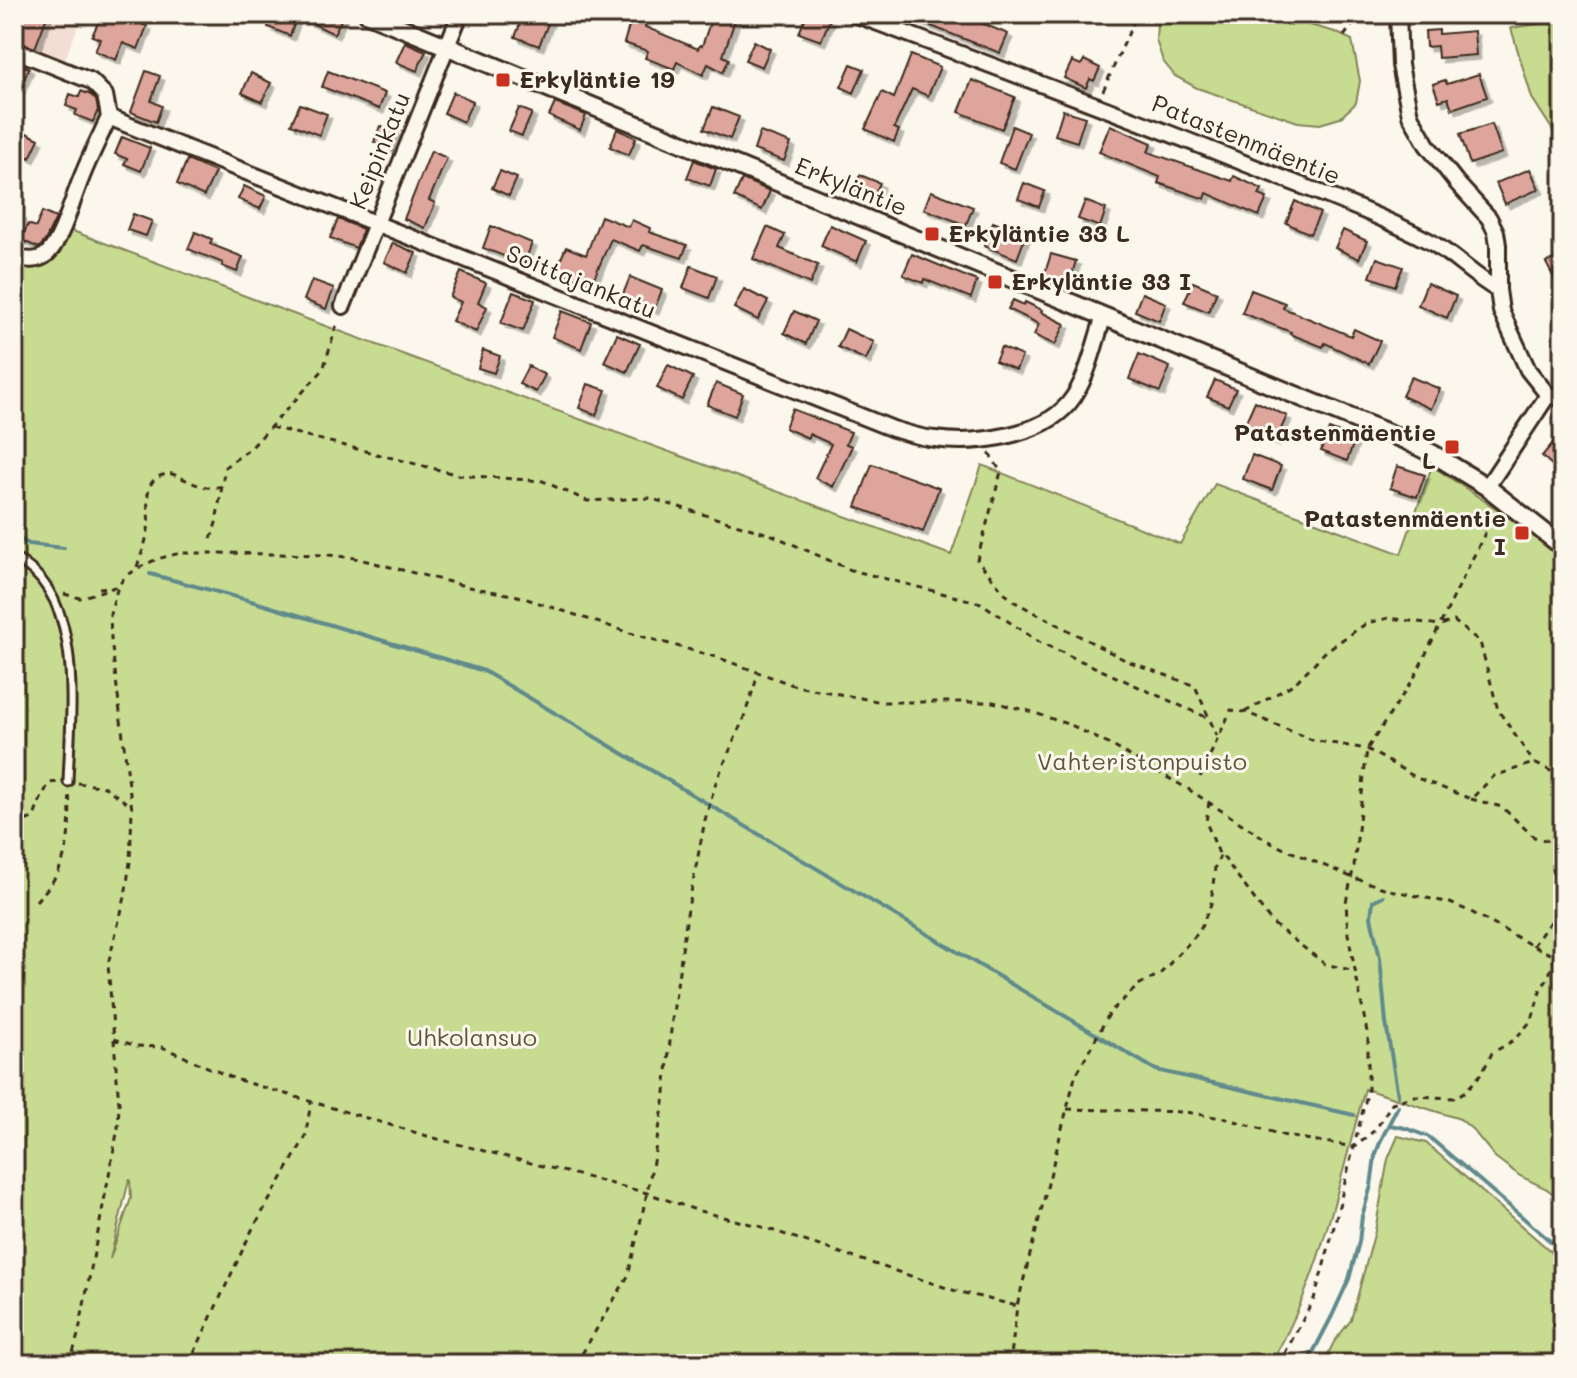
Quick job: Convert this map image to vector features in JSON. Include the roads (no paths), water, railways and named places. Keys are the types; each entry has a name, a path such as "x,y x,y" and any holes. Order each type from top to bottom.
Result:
{"street":[{"name":"Erkyläntie","path":"368,14 1405,440 1487,487 1563,547"},
{"name":"Keipinkatu","path":"343,306 460,14"},
{"name":"Patastenmäentie","path":"854,14 1097,104 1381,218 1432,243 1498,290"},
{"path":"1398,14 1400,65 1410,115 1427,145 1489,218 1498,245 1501,311 1528,370 1556,397 1487,487"},
{"path":"14,50 91,81 105,95 109,117 56,242 48,254 37,260 14,256"},
{"name":"Soittajankatu","path":"109,117 893,429 934,439 986,439 1038,426 1054,417 1078,387 1104,316"}],"lane":[{"path":"14,558 36,573 49,589 66,630 70,691 68,782"}],"waterway":[{"path":"14,536 29,544 64,548"},
{"path":"150,574 484,671 1156,1070 1354,1115"},
{"path":"1383,896 1373,901 1371,917 1380,958 1386,1023 1398,1096"},
{"path":"1307,1364 1349,1279 1375,1156 1398,1106"},
{"path":"1390,1125 1429,1137 1563,1252"}],"place":[{"name":"Erkyläntie 19","path":"503,80"},
{"name":"Erkyläntie 33 L","path":"932,234"},
{"name":"Erkyläntie 33 I","path":"995,282"},
{"name":"Patastenmäentie L","path":"1452,447"},
{"name":"Patastenmäentie I","path":"1522,533"}],"park label":[{"name":"Vahteristonpuisto","path":"1142,762"},
{"name":"Uhkolansuo","path":"472,1038"}]}
